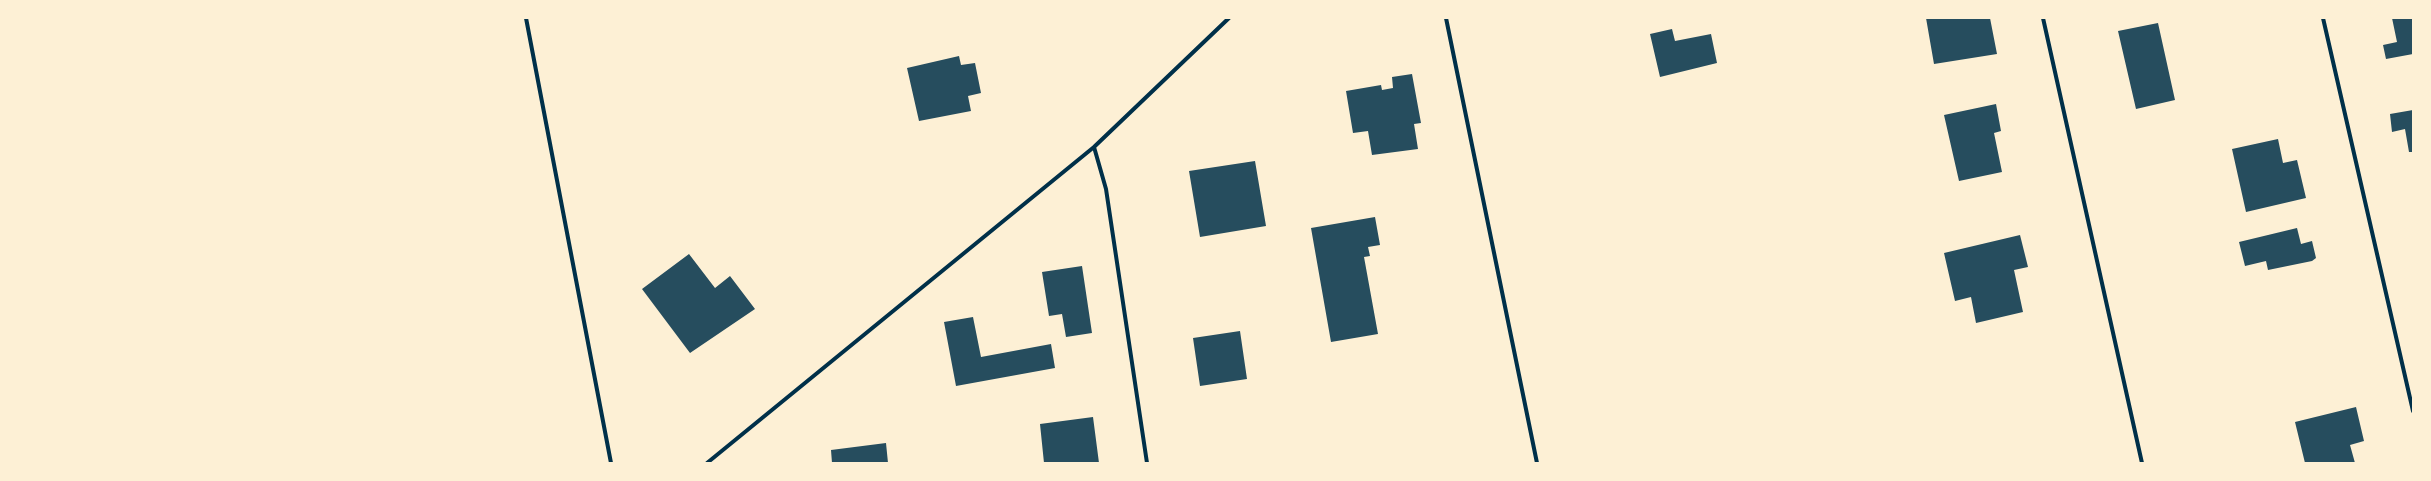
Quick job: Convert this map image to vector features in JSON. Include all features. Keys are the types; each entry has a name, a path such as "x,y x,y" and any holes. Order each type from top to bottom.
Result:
{"street":[{"path":"526,18 611,463"},
{"path":"707,463 1094,147 1229,18"},
{"path":"1446,18 1536,463"},
{"path":"2043,18 2142,463"},
{"path":"2323,18 2413,411"},
{"path":"1094,147 1106,189 1147,463"},
{"path":"713,458 716,463"}],"building":[{"path":"1926,18 1990,18 1997,54 1934,64"},
{"path":"2392,18 2413,18 2413,54 2386,59 2383,45 2397,42"},
{"path":"2158,23 2175,100 2136,109 2118,31"},
{"path":"1672,29 1675,41 1711,34 1717,63 1660,77 1650,34"},
{"path":"959,56 961,65 975,63 981,93 968,96 971,111 919,121 907,68"},
{"path":"1412,74 1421,123 1414,124 1418,149 1372,155 1368,131 1353,133 1346,91 1381,85 1382,90 1393,88 1392,77"},
{"path":"1996,104 2001,131 1994,133 2002,172 1959,181 1944,115"},
{"path":"2413,110 2413,152 2409,152 2405,129 2392,132 2390,114"},
{"path":"2278,139 2283,163 2297,160 2306,198 2246,212 2232,149"},
{"path":"1255,161 1266,226 1200,237 1189,171"},
{"path":"1375,217 1380,245 1368,247 1370,256 1364,257 1378,334 1331,342 1311,228"},
{"path":"2297,228 2301,244 2312,241 2316,258 2312,261 2268,270 2266,261 2245,266 2239,242"},
{"path":"2020,235 2028,267 2014,270 2023,312 1976,323 1971,297 1955,301 1944,253"},
{"path":"689,254 715,288 730,276 755,309 690,353 642,289"},
{"path":"1082,266 1092,333 1066,337 1062,314 1049,316 1042,272"},
{"path":"973,317 981,357 1051,344 1055,368 956,386 944,322"},
{"path":"1240,331 1247,379 1200,386 1193,338"},
{"path":"2356,407 2364,441 2350,445 2355,463 2305,463 2295,422"},
{"path":"1093,417 1099,463 1044,463 1040,424"},
{"path":"886,443 888,463 832,463 831,450"}]}
